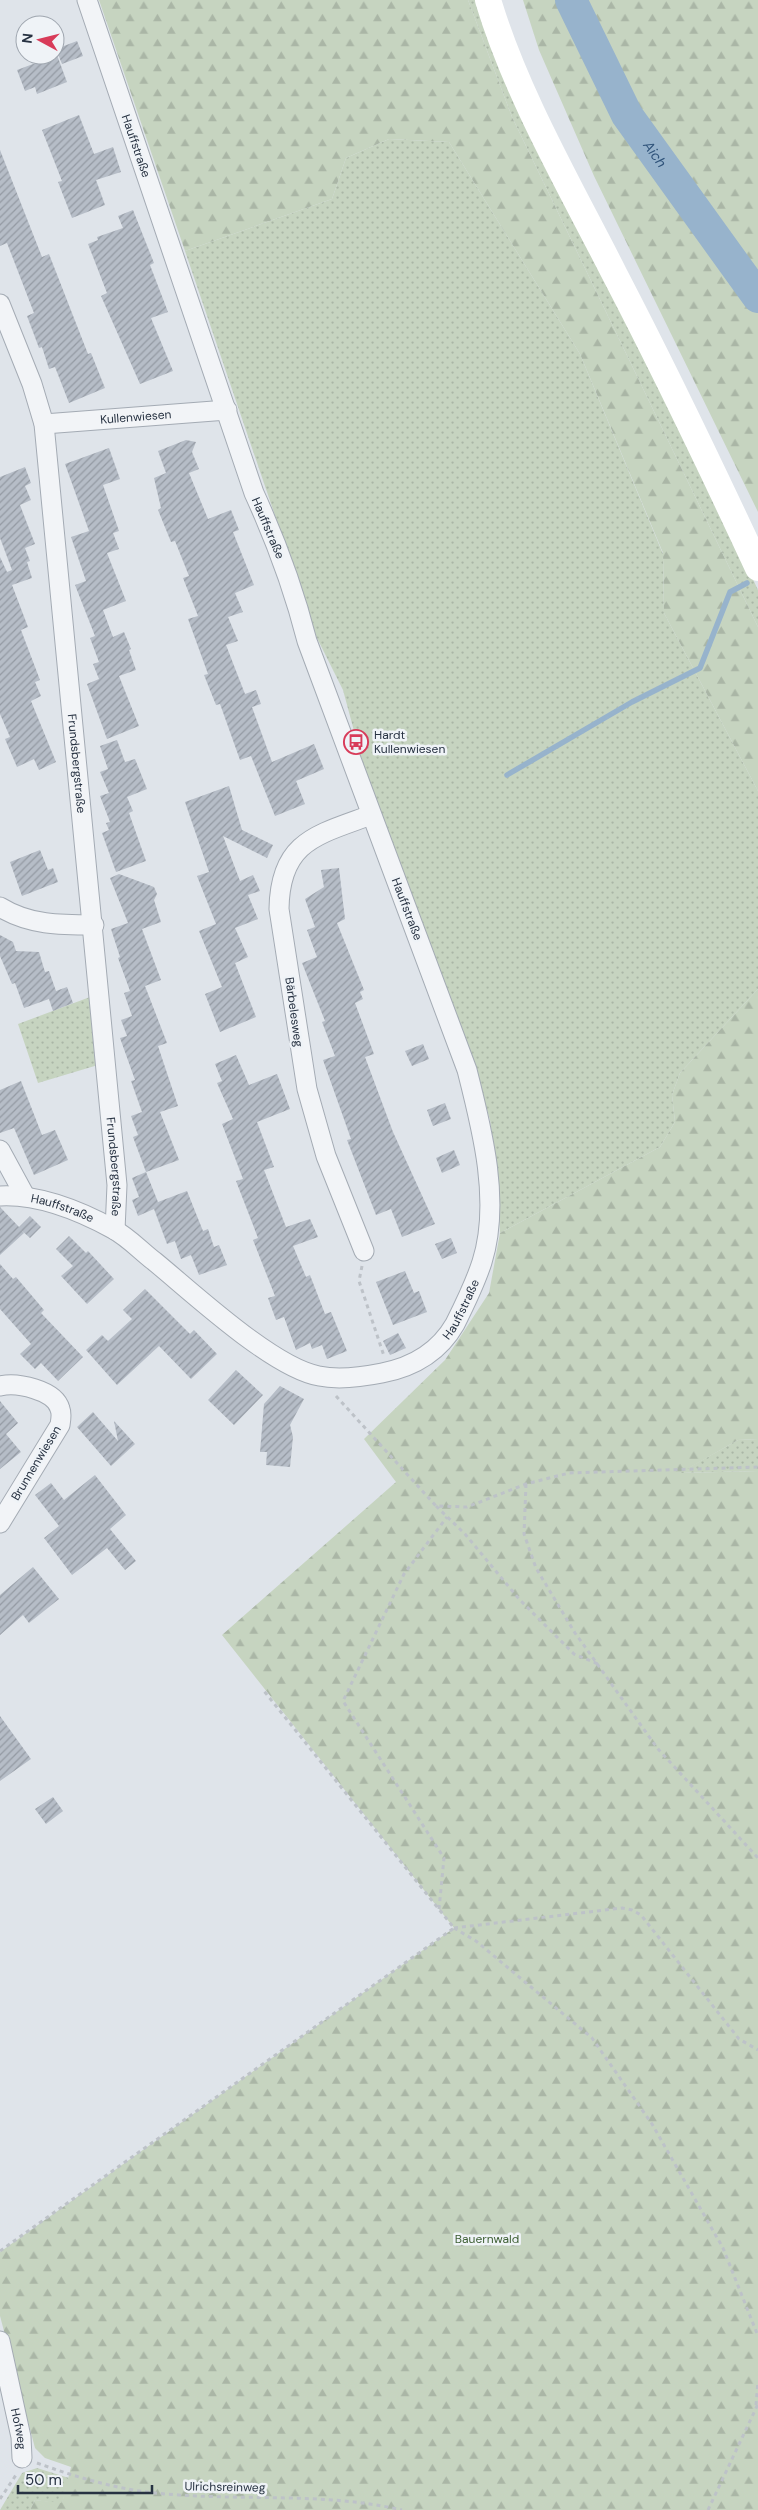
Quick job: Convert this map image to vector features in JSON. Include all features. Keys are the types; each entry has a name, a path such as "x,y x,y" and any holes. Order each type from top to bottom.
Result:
{"main road":[{"path":"488,0 520,82 568,183 677,393 758,568"}],"street":[{"name":"Hauffstraße","path":"0,1196 25,1196 84,1216 115,1230 256,1344 296,1370 319,1376 365,1376 390,1372 413,1364 434,1351 452,1329 470,1295 483,1260 490,1211 488,1171 480,1122 467,1070 307,641 296,600 273,536 254,493 228,410 87,0"},
{"name":"Frundsbergstraße","path":"0,304 32,384 44,424 94,925 117,1185 115,1230"},
{"name":"Kullenwiesen","path":"44,424 228,410"},
{"name":"Bärbelesweg","path":"364,1251 326,1156 307,1089 279,909 279,886 287,866 297,851 316,835 372,815"},
{"path":"0,907 26,920 42,923 94,925"},
{"path":"0,1150 25,1196"},
{"name":"Brunnenwiesen","path":"0,1386 15,1384 31,1387 56,1401 60,1407 61,1416 60,1425 0,1523"},
{"name":"Hofweg","path":"0,2341 21,2437 22,2458"}],"path":[{"path":"364,1251 359,1281 390,1372"},
{"path":"319,1376 397,1465 465,1534 519,1599 574,1654 598,1664"},
{"path":"436,1506 467,1507 526,1484 569,1473 758,1467"},
{"path":"526,1484 524,1534 536,1568 575,1633 658,1749 758,1858"},
{"path":"439,1910 444,1858 343,1701 404,1574 447,1517"},
{"path":"264,1691 454,1928 476,1941 592,2038 652,2124 723,2248 758,2336"},
{"path":"0,2251 454,1928 622,1908 632,1910 641,1915 739,2039 758,2050"},
{"path":"708,2510 757,2406 758,2381"},
{"path":"0,2499 16,2476 22,2458"},
{"name":"Ulrichsreinweg","path":"22,2458 93,2482 166,2494 310,2498 402,2510"}],"green space":[{"path":"99,0 468,0 512,117 758,627 758,791 664,613 663,553 580,354 449,142 389,139 346,158 332,199 185,251"},
{"path":"468,0 480,0 758,590 758,627 512,117"},
{"path":"523,0 758,0 758,512 594,176 539,50"},
{"path":"389,139 449,142 580,354 663,554 664,613 758,791 758,989 680,1073 672,1095 675,1122 660,1147 500,1233 497,1171 490,1120 473,1061 368,783 343,690 316,636 185,251 332,199 346,158"},
{"name":"Bauernwald","path":"758,989 758,1439 738,1440 680,1473 758,1471 758,2510 30,2510 35,2500 62,2503 71,2467 45,2458 35,2448 0,2316 0,2252 454,1928 222,1635 396,1482 364,1439 445,1360 489,1293 500,1233 660,1147 675,1122 672,1095 680,1073"},
{"path":"90,997 98,1065 38,1083 18,1024"},
{"path":"758,1439 758,1471 679,1473 738,1440"},
{"path":"37,2468 69,2478 62,2504 35,2500 30,2510 0,2510 22,2473"}],"building":[{"path":"77,41 83,56 65,63 65,46"},
{"path":"30,65 61,65 67,82 37,94 35,87 25,91 17,70"},
{"path":"79,115 94,154 113,147 121,172 96,180 105,205 72,218 58,182 62,181 42,130"},
{"path":"0,150 42,257 49,254 88,354 91,353 105,388 69,403 55,367 49,369 42,347 39,348 27,316 34,313 7,243 0,246"},
{"path":"133,210 154,263 150,265 168,312 151,318 173,371 140,384 101,296 107,293 88,244 98,240 97,237 123,228 118,216"},
{"path":"186,440 196,442 192,452 199,469 189,473 208,519 231,510 239,530 233,532 254,585 235,593 243,612 228,617 238,641 226,645 245,694 256,690 261,704 252,707 272,762 314,744 324,769 296,781 305,804 275,816 251,756 240,760 220,704 216,705 204,675 208,674 188,619 198,616 183,578 189,576 175,541 171,542 158,510 161,508 154,478 166,473 158,451"},
{"path":"109,448 120,479 103,485 119,531 113,533 119,549 107,553 126,601 103,610 113,637 124,632 131,649 129,650 136,670 119,676 139,726 107,739 87,684 99,679 93,664 99,662 90,638 95,636 75,585 86,581 71,537 89,531 65,464"},
{"path":"25,467 31,483 25,486 31,500 20,505 35,544 25,548 30,561 27,562 32,578 12,585 28,627 21,630 40,680 35,682 41,696 31,701 56,762 39,770 34,759 17,767 5,739 10,737 0,714 0,557 7,572 12,570 0,538 0,477"},
{"path":"117,740 125,762 135,759 147,789 127,797 133,811 129,813 146,861 116,872 102,833 109,830 106,823 110,822 100,796 109,793 100,772 108,769 100,746"},
{"path":"229,786 242,830 273,845 267,858 223,836 240,881 253,875 260,891 248,895 258,919 235,928 248,957 235,963 256,1017 220,1032 205,994 222,987 199,931 216,924 197,876 209,872 185,802"},
{"path":"40,850 48,870 53,868 58,882 22,896 10,862"},
{"path":"339,868 345,919 337,923 364,990 360,992 363,999 355,1003 374,1054 365,1057 393,1132 435,1224 402,1237 391,1209 376,1215 347,1140 351,1139 323,1060 335,1056 322,1022 325,1021 302,963 317,957 307,930 315,927 305,899 324,887 321,870"},
{"path":"119,874 154,887 157,894 154,900 161,922 142,929 161,980 145,986 167,1043 158,1046 178,1106 160,1112 179,1160 146,1172 133,1137 138,1135 131,1116 142,1112 131,1081 135,1080 120,1038 127,1036 121,1020 132,1016 124,993 130,991 118,958 120,957 111,929 128,923 110,878"},
{"path":"0,935 13,942 16,951 39,952 45,972 49,971 56,991 67,987 73,1003 53,1011 49,999 24,1008 15,983 12,984 0,956"},
{"path":"423,1044 429,1059 412,1066 405,1051"},
{"path":"236,1055 249,1085 277,1074 290,1109 257,1122 274,1167 264,1170 286,1227 310,1219 318,1237 293,1246 306,1277 310,1275 325,1314 331,1312 347,1351 327,1359 322,1345 312,1349 310,1343 296,1350 284,1317 276,1320 268,1298 275,1296 253,1240 258,1238 236,1181 243,1179 222,1124 233,1119 217,1083 222,1081 215,1064"},
{"path":"21,1081 42,1135 55,1130 68,1160 34,1175 14,1128 0,1133 0,1090"},
{"path":"445,1103 451,1119 433,1126 427,1110"},
{"path":"454,1150 460,1165 442,1173 436,1158"},
{"path":"146,1172 158,1202 187,1191 203,1231 208,1229 214,1247 219,1245 227,1265 199,1275 191,1255 181,1259 175,1241 167,1244 154,1209 138,1216 132,1200 139,1197 132,1178"},
{"path":"0,1207 19,1227 30,1216 41,1227 30,1238 21,1230 24,1233 0,1255"},
{"path":"69,1236 86,1253 88,1251 114,1279 87,1304 61,1276 73,1266 56,1249"},
{"path":"451,1238 457,1253 442,1259 435,1244"},
{"path":"0,1264 13,1279 16,1277 44,1310 41,1313 83,1357 58,1381 41,1363 35,1369 20,1354 31,1344 0,1309"},
{"path":"405,1271 414,1293 419,1291 427,1312 393,1325 376,1282"},
{"path":"145,1289 190,1334 194,1330 217,1354 191,1379 159,1346 117,1385 86,1350 102,1335 108,1341 132,1319 123,1310"},
{"path":"398,1333 406,1348 390,1355 383,1341"},
{"path":"236,1370 263,1395 234,1425 208,1400"},
{"path":"280,1386 304,1399 290,1425 293,1437 290,1467 266,1465 267,1452 260,1452 264,1404"},
{"path":"0,1401 18,1423 6,1434 21,1452 0,1469"},
{"path":"93,1412 118,1441 114,1421 135,1444 111,1466 77,1427"},
{"path":"95,1475 126,1515 110,1529 136,1561 125,1570 107,1548 72,1575 44,1538 59,1526 35,1495 51,1483 64,1500"},
{"path":"33,1567 59,1599 29,1623 23,1615 0,1635 0,1595"},
{"path":"0,1716 31,1759 0,1781"},
{"path":"53,1797 63,1811 46,1824 35,1809"}],"waterway":[{"name":"Aich","path":"571,0 627,115 758,297"},
{"path":"507,775 632,702 700,668 730,592 747,583"}],"place":[{"name":"Hardt Kullenwiesen","path":"356,742"}]}
